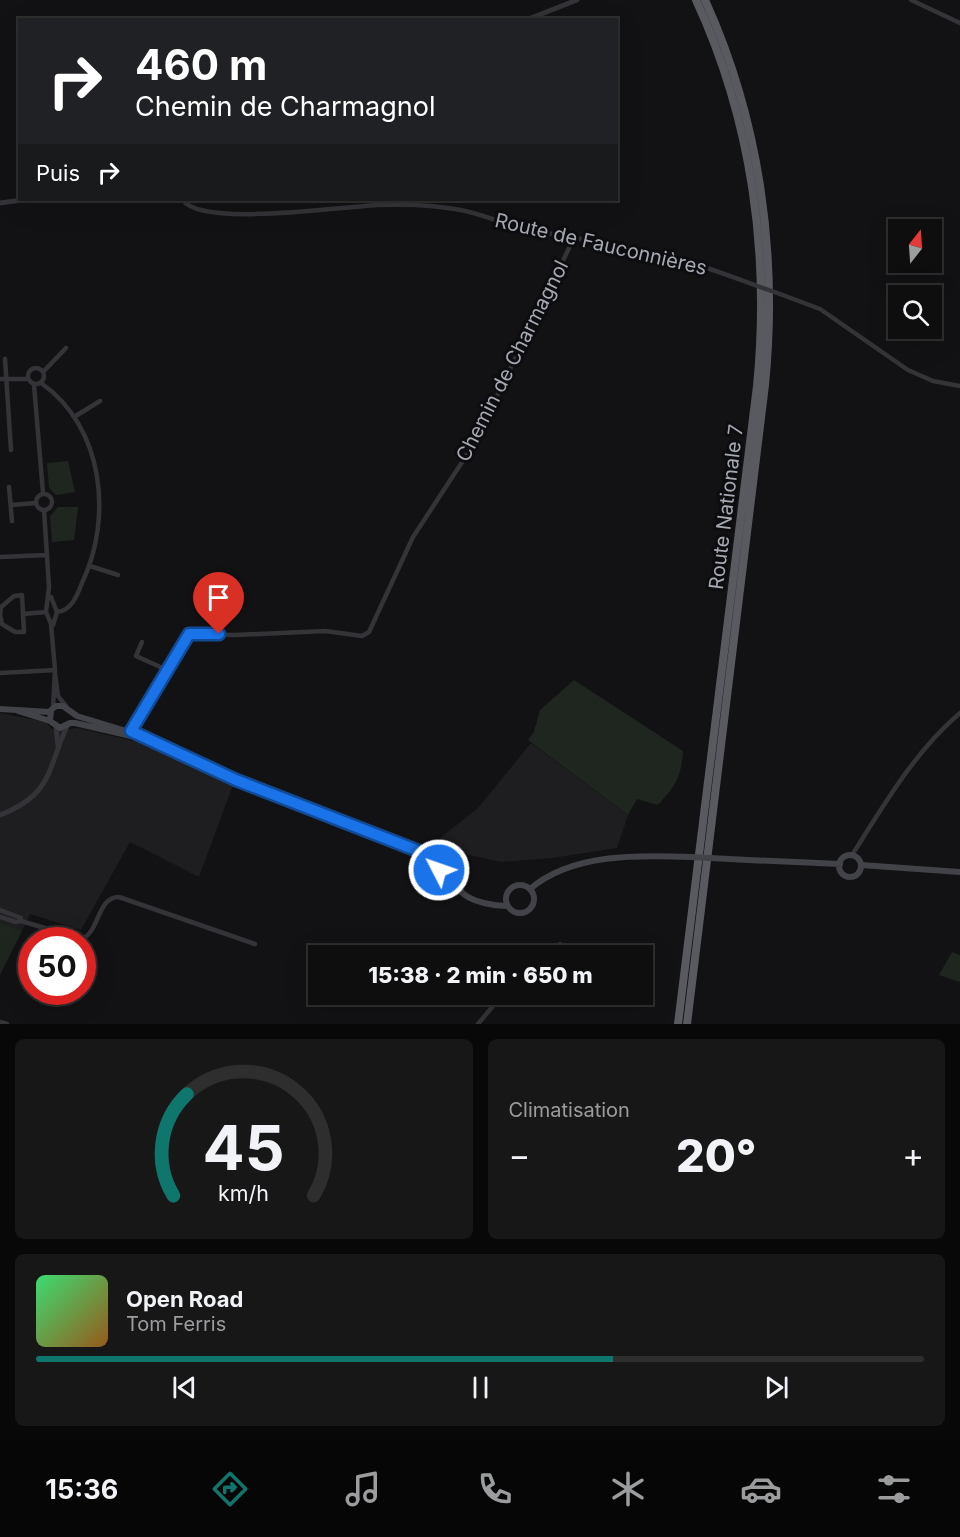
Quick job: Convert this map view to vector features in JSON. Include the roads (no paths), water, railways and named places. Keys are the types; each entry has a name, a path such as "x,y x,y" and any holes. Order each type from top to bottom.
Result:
{"highway":[{"name":"Route Nationale 7","path":"678,1024 757,386 762,315 759,237 747,154 722,65 696,0"},
{"name":"Route Nationale 7","path":"687,1024 765,385 770,316 766,232 755,156 736,81 705,0"}],"main road":[{"path":"0,709 52,710 59,705 66,707 72,714 159,743 236,780 421,852 464,896 484,904 508,906 517,913 530,909 534,902 530,889 521,885 513,888 507,895 508,906"},
{"path":"50,721 52,710"},
{"path":"18,711 50,721 56,727 68,725 129,733"},
{"path":"68,725 72,714"},
{"path":"852,855 858,858 861,865 859,872 850,876 843,874 840,864 843,858 852,855"},
{"path":"530,889 557,870 590,862 645,856 840,864"},
{"path":"861,865 960,872"}],"street":[{"path":"531,18 577,0"},
{"path":"911,0 960,23"},
{"path":"0,203 18,201"},
{"name":"Route de Fauconnières","path":"184,201 199,210 247,213 317,212 380,205 428,206 460,210 521,227 670,256 780,294 827,314 908,370 933,381 960,386"},
{"name":"Chemin de Charmagnol","path":"129,733 189,634 235,635 325,631 362,636 369,632 413,537 472,447 574,237"},
{"path":"43,372 66,348"},
{"path":"5,359 3,379 11,450"},
{"path":"28,379 31,369 39,369 43,372 44,378 41,383 34,385"},
{"path":"3,379 28,379 34,385 43,493"},
{"path":"23,614 63,612 70,606 90,566 99,522 99,488 93,458 74,417 62,402 41,383"},
{"path":"74,417 100,401"},
{"path":"9,487 12,521"},
{"path":"43,493 50,496 52,501 50,508 44,510 39,508 36,502 38,495 43,493"},
{"path":"11,505 36,502"},
{"path":"44,510 54,670 58,696 66,707"},
{"path":"0,557 47,555"},
{"path":"90,566 118,575"},
{"path":"21,595 23,614 24,632 15,632 2,624 1,607 14,596 21,595"},
{"path":"142,642 136,656 167,670"},
{"path":"0,673 54,670"},
{"path":"52,710 54,670"},
{"path":"852,855 922,751 947,722 960,713"},
{"path":"0,815 19,806 34,795 49,777 68,725"},
{"path":"56,727 57,754"},
{"path":"0,917 82,939 90,935 107,900 119,897 255,944"},
{"path":"0,910 21,918 21,921"},
{"path":"478,1024 494,1005"},
{"path":"0,1022 7,1024"}]}
